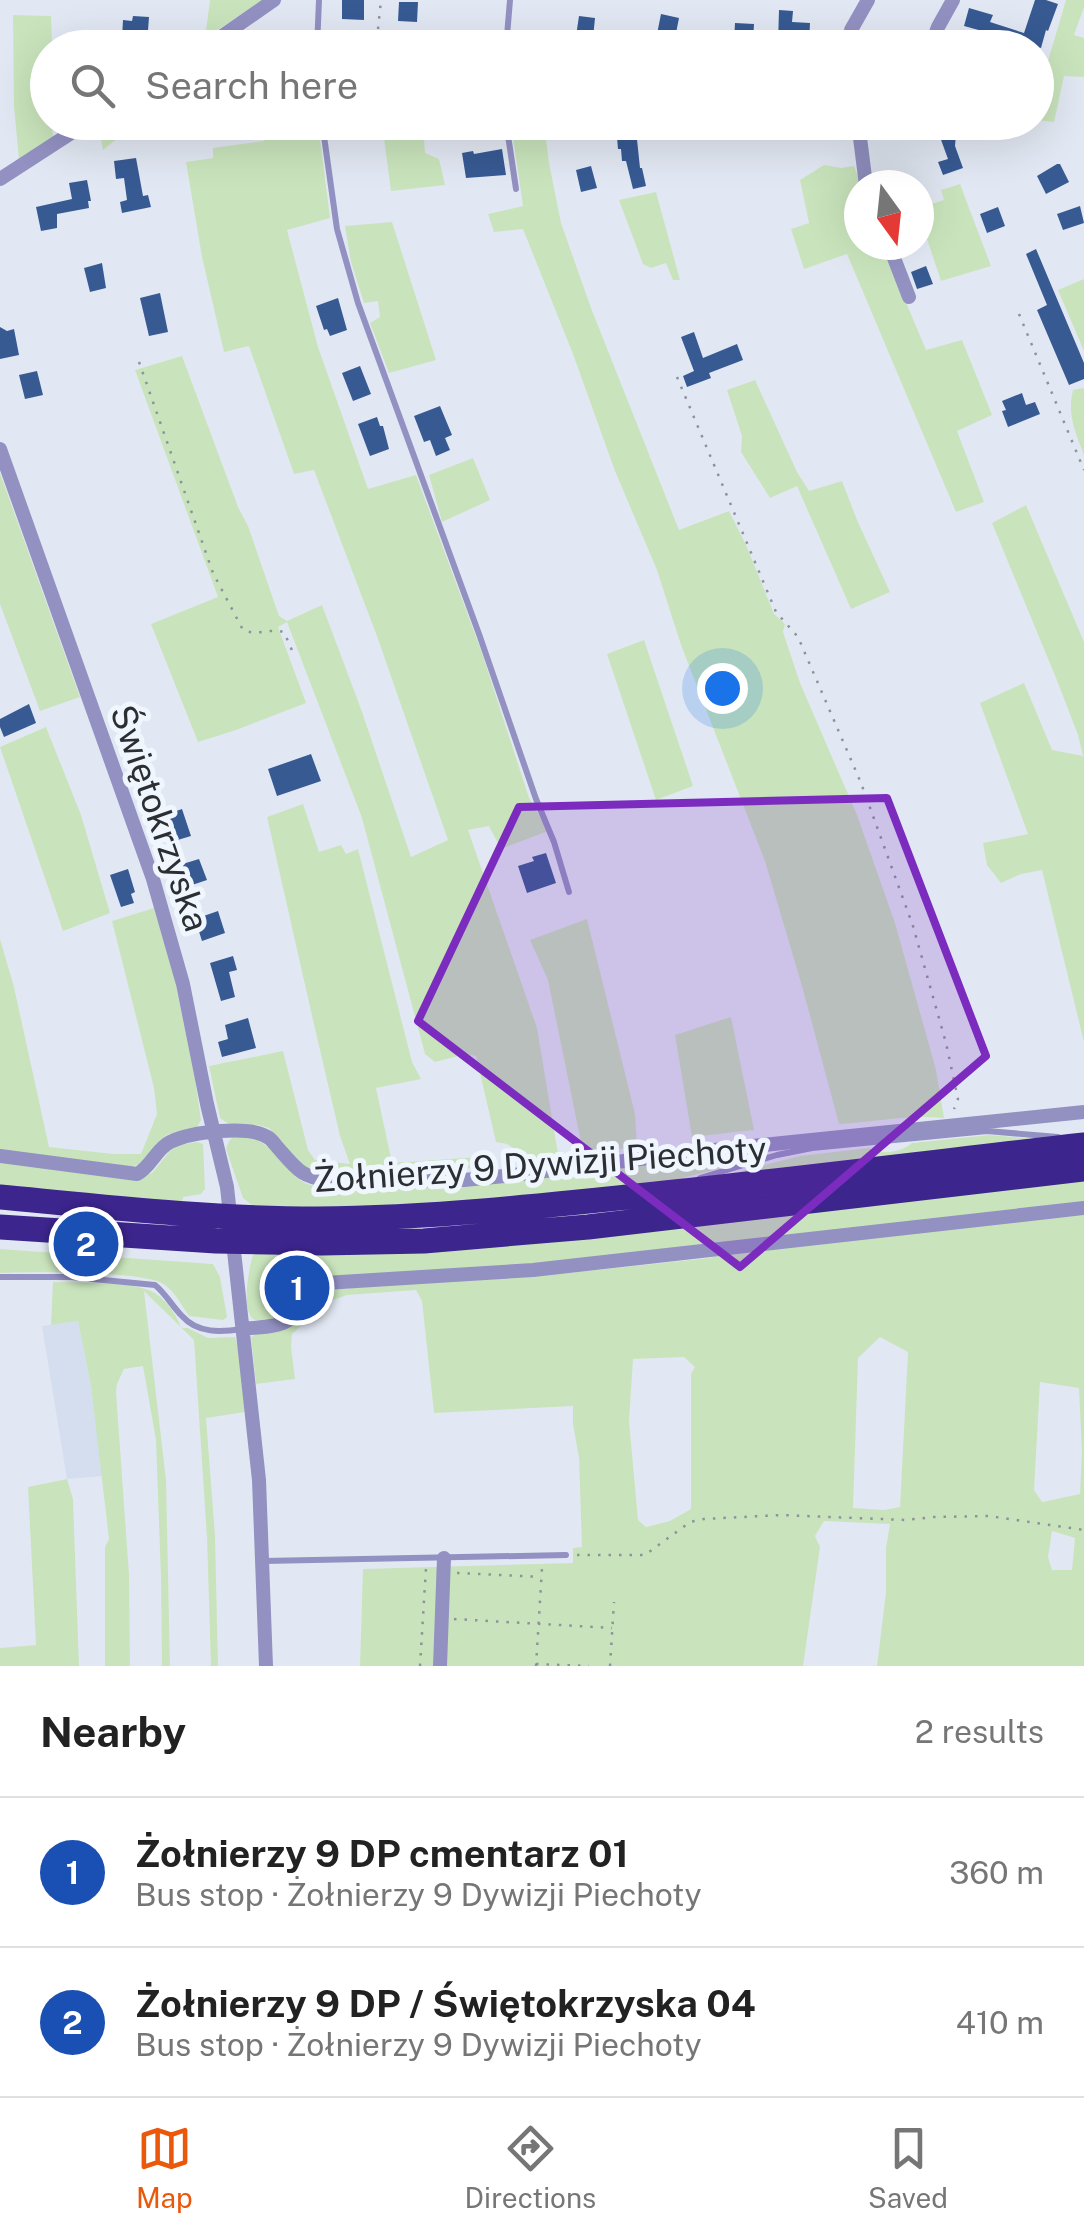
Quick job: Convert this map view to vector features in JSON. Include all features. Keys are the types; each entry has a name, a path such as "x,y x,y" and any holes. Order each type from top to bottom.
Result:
{"highway":[{"name":"Żołnierzy 9 Dywizji Piechoty","path":"586,1215 627,1197 1084,1142"},
{"name":"Żołnierzy 9 Dywizji Piechoty","path":"0,1227 233,1228 313,1219 586,1215 1084,1169"},
{"name":"Żołnierzy 9 Dywizji Piechoty","path":"0,1197 152,1211 233,1228"}],"street":[{"path":"231,30 274,0"},
{"path":"937,30 954,0"},
{"path":"850,30 863,1"},
{"path":"0,180 61,140"},
{"path":"860,140 864,170"},
{"path":"894,260 908,298"},
{"name":"Świętokrzyska","path":"0,449 163,912 216,1133 233,1228 259,1480 266,1666"},
{"path":"0,1156 137,1174 168,1143 246,1129 270,1138 308,1178 464,1180 1084,1112"},
{"path":"243,1329 290,1319 310,1291 325,1284 533,1270 1084,1208"},
{"path":"440,1666 444,1558"}],"lane":[{"path":"318,30 319,0"},
{"path":"508,30 510,0"},
{"path":"325,140 337,229 358,303 570,892"},
{"path":"509,140 516,189"},
{"path":"0,1277 72,1277 155,1285 195,1327 213,1332 243,1329"},
{"path":"263,1560 566,1556"}],"path":[{"path":"378,28 381,0"},
{"path":"1019,314 1084,470"},
{"path":"139,362 213,573 243,630 284,632 294,655"},
{"path":"677,378 776,612 798,637 861,783 912,926 946,1043 958,1099 944,1126"},
{"path":"566,1556 645,1555 690,1522 704,1518 781,1515 906,1520 988,1516 1084,1530"},
{"path":"542,1566 536,1665 589,1666"},
{"path":"420,1666 426,1568"},
{"path":"445,1579 456,1579 457,1572 541,1577"},
{"path":"610,1666 614,1602"},
{"path":"443,1619 612,1628"}],"highlighted area":[{"path":"887,798 986,1056 740,1267 418,1021 519,807"}],"shaded area":[{"path":"78,1321 103,1476 67,1479 42,1326"}],"green space":[{"path":"210,0 263,0 217,30 206,30"},
{"path":"1066,0 1084,0 1074,35 1084,38 1084,77 1064,76 1054,122 1054,41"},
{"path":"13,15 51,16 51,30 30,30 30,140 51,140 19,160"},
{"path":"101,140 117,140 114,141 103,150"},
{"path":"320,140 330,218 287,230 318,347 368,489 416,475 482,653 529,798 548,831 501,849 489,826 468,830 537,1028 558,1154 583,1152 548,980 530,940 587,919 635,1114 637,1147 618,1149 619,1155 526,1169 520,1163 518,1151 496,1142 476,1056 466,1054 435,1062 425,1054 362,818 287,622 278,627 306,703 198,742 151,624 218,597 135,370 182,356 279,616 287,621 322,605 411,857 448,840 314,470 294,474 249,346 224,352 186,162 213,158 213,148 264,141"},
{"path":"384,140 424,140 425,153 439,159 445,185 391,191"},
{"path":"513,140 546,140 561,223 679,530 729,511 774,614 785,624 783,632 800,683 857,815 895,923 936,1070 944,1118 839,1124 765,861 681,645 657,570 523,229 494,232 488,214 523,206"},
{"path":"824,165 854,166 855,170 844,170 844,255 804,269 791,229 809,223 800,180"},
{"path":"960,184 991,266 941,281 934,260 934,203 944,200 941,190"},
{"path":"656,192 680,280 673,280 666,263 651,268 643,264 619,200"},
{"path":"392,222 436,360 389,373 370,323 380,317 378,301 364,303 345,226"},
{"path":"850,260 888,260 926,350 962,340 992,415 957,431 984,502 956,512"},
{"path":"1084,279 1084,351 1058,290"},
{"path":"755,380 809,491 842,481 890,592 851,609 797,486 770,498 741,452 742,436 727,390"},
{"path":"1084,388 1084,455 1071,407 1073,390"},
{"path":"473,458 490,500 442,522 429,475"},
{"path":"0,473 80,697 40,711 0,604"},
{"path":"1026,505 1084,642 1084,1042 1042,870 1001,883 987,865 983,843 1028,834 980,703 1024,683 1052,750 1083,756 1056,678 992,523"},
{"path":"644,640 693,786 656,800 607,654"},
{"path":"46,727 81,815 110,913 63,931 0,747"},
{"path":"303,804 319,852 341,845 346,854 358,849 412,1062 421,1079 376,1088 392,1163 478,1157 480,1166 475,1169 465,1168 464,1173 315,1173 298,1162 269,1128 229,1124 220,1118 209,1066 283,1051 308,1150 315,1160 350,1164 340,1136 267,817"},
{"path":"154,908 174,976 195,1079 201,1120 197,1127 166,1135 141,1164 130,1167 0,1150 0,939 49,1147 141,1154 157,1114 154,1088 112,921"},
{"path":"731,1017 754,1130 692,1137 675,1035"},
{"path":"990,1135 1046,1140 726,1175 800,1156 869,1148 891,1152 912,1143"},
{"path":"234,1136 259,1141 298,1178 316,1186 646,1164 771,1151 648,1187 340,1209 253,1206 243,1198 226,1149"},
{"path":"203,1144 205,1189 201,1194 183,1197 182,1205 0,1189 0,1161 135,1179 152,1173 174,1146"},
{"path":"1084,1179 1084,1203 455,1271 318,1278 314,1274 299,1284 283,1308 288,1313 259,1321 250,1316 248,1309 251,1261 253,1255 264,1251"},
{"path":"1084,1215 1084,1666 877,1666 890,1524 824,1521 815,1536 820,1547 803,1666 360,1666 363,1569 573,1563 573,1548 582,1547 573,1406 434,1413 422,1301 416,1290 347,1295 327,1302 292,1334 295,1379 256,1384 251,1337 323,1290 568,1273 709,1258 741,1250","holes":["880,1337 908,1352 900,1507 853,1508 858,1358","684,1357 695,1367 691,1374 691,1509 670,1521 646,1527 638,1520 629,1421 633,1359","1040,1382 1079,1388 1080,1494 1042,1502 1034,1490","1052,1531 1075,1538 1072,1570 1052,1570 1048,1557"]},
{"path":"0,1249 213,1264 220,1277 227,1317 223,1320 189,1316 169,1288 153,1280 86,1273 0,1273"},
{"path":"53,1282 116,1284 151,1291 169,1306 181,1327 144,1291 166,1480 170,1666 162,1666 156,1440 143,1366 124,1369 116,1392 129,1575 130,1666 105,1666 105,1547 109,1539 91,1386 78,1321 51,1325"},
{"path":"182,1328 208,1338 235,1337 242,1363 245,1412 206,1418 215,1536 218,1666 211,1666 194,1340"},
{"path":"67,1479 73,1499 79,1666 0,1666 0,1648 36,1645 28,1487"}],"building":[{"path":"342,0 364,0 364,20 342,19"},
{"path":"1035,0 1058,4 1048,30 1025,30"},
{"path":"399,2 418,2 417,22 398,21"},
{"path":"969,8 993,15 990,22 1015,30 964,26"},
{"path":"779,10 793,11 792,22 810,23 810,30 778,30"},
{"path":"661,14 679,18 677,30 658,30"},
{"path":"133,16 149,17 148,30 122,30 123,20 132,21"},
{"path":"579,16 595,18 594,30 577,30"},
{"path":"735,23 754,24 754,30 735,30"},
{"path":"617,140 637,140 646,186 633,189 626,161 622,161"},
{"path":"941,140 956,140 963,168 943,175 938,162 948,159"},
{"path":"502,149 506,175 466,178 462,153"},
{"path":"136,158 143,196 148,195 151,207 122,213 120,202 127,200 124,178 116,179 114,161"},
{"path":"1057,164 1069,182 1046,194 1037,176"},
{"path":"591,166 597,188 581,192 576,170"},
{"path":"87,180 89,208 57,214 57,228 41,231 36,207 72,199 69,183"},
{"path":"1080,206 1084,223 1063,230 1057,214"},
{"path":"998,207 1005,226 987,233 980,214"},
{"path":"1036,249 1084,363 1084,379 1069,385 1037,310 1047,305 1026,254"},
{"path":"102,263 106,288 90,292 84,268"},
{"path":"926,266 933,284 917,289 911,272"},
{"path":"160,293 168,332 149,336 140,298"},
{"path":"338,298 347,330 330,336 316,306"},
{"path":"0,327 14,329 19,355 0,359"},
{"path":"694,332 703,358 737,344 743,360 709,373 711,378 687,387 683,376 694,371 681,337"},
{"path":"360,366 371,394 353,401 342,373"},
{"path":"37,371 43,395 25,399 19,375"},
{"path":"1022,393 1026,405 1035,402 1040,414 1008,427 1002,401"},
{"path":"440,406 452,435 445,438 450,450 436,456 430,440 424,442 414,416"},
{"path":"377,417 389,449 370,456 358,424"},
{"path":"29,704 36,723 4,737 0,719"},
{"path":"311,754 321,781 277,796 268,769"},
{"path":"182,809 191,836 171,842 162,816"},
{"path":"546,853 556,883 527,893 518,866"},
{"path":"199,859 207,880 183,888 176,866"},
{"path":"128,869 134,903 121,907 110,875"},
{"path":"218,911 225,933 202,941 195,919"},
{"path":"233,956 237,970 229,972 235,997 221,1001 210,963"},
{"path":"248,1018 256,1048 222,1057 218,1042 228,1039 225,1025"}],"place":[{"name":"Żołnierzy 9 DP / Świętokrzyska 04","path":"86,1244"},
{"name":"Żołnierzy 9 DP cmentarz 01","path":"297,1288"}]}
